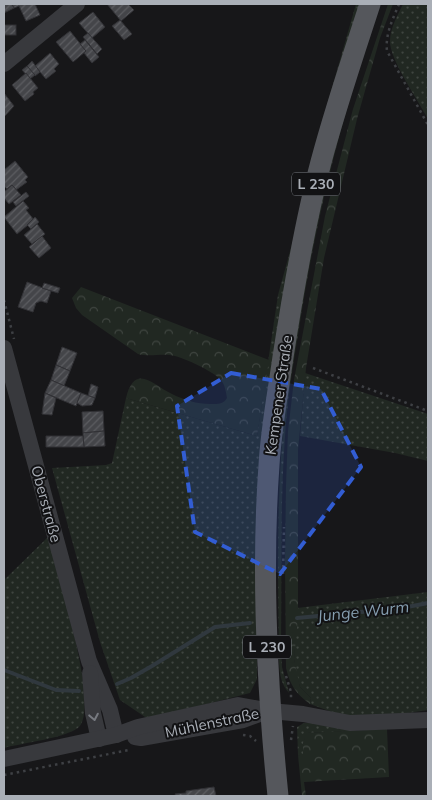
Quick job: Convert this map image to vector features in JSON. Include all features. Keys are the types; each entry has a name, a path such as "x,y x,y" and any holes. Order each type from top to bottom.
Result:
{"main road":[{"name":"Kempener Straße","path":"278,796 267,676 266,583 269,466 273,423 307,221 339,99 370,4"}],"street":[{"path":"4,64 76,4"},
{"name":"Oberstraße","path":"4,348 88,661 110,710 116,735"},
{"name":"Oberstraße","path":"88,661 93,713 99,739"},
{"path":"270,711 292,712 334,721 361,724 428,720"},
{"name":"Mühlenstraße","path":"4,759 116,735 141,738 243,720 270,711"}],"path":[{"path":"399,4 387,33 387,51 428,125"},
{"path":"313,368 428,411"},
{"path":"283,582 284,524"},
{"path":"285,674 291,692 290,742"}],"highlighted area":[{"path":"231,373 321,389 361,467 280,574 195,532 177,406"}],"green space":[{"path":"356,4 364,4 315,170 257,644 257,679 250,693 148,719 120,700 100,642 52,468 112,463 126,398 257,436 278,295 295,233 313,154"},
{"path":"376,4 380,4 354,84 322,205 306,287 289,396 282,488 281,641 282,667 289,693 281,679 279,663 278,568 280,472 289,371 306,257 322,182 342,108"},
{"path":"388,4 393,4 380,38 357,119 324,258 306,368 298,450 298,617 294,659 300,687 311,698 310,704 294,689 286,668 285,562 288,431 294,380 325,216 353,109"},
{"path":"403,4 428,4 428,119 399,69 391,49 391,31"},
{"path":"81,287 269,360 257,436 126,398 134,381 145,379 186,400 205,404 217,404 224,402 227,398 221,380 205,369 174,356 138,354 82,315 76,308 72,298"},
{"path":"305,373 428,414 428,461 395,453 300,436"},
{"path":"48,537 74,634 84,691 84,712 80,726 66,734 4,748 4,580"},
{"path":"428,592 428,710 375,718 340,715 310,704 311,698 300,687 294,659 297,608"},
{"path":"304,723 356,731 307,733 303,744 303,758 298,755 297,727"},
{"path":"387,729 389,777 304,782 306,796 302,796 298,755 303,757 303,744 306,733"}],"building":[{"path":"4,4 12,4 14,8 4,13"},
{"path":"12,4 35,4 40,15 26,21 19,6 14,8"},
{"path":"107,4 128,4 134,10 121,21"},
{"path":"93,12 105,27 92,38 79,23"},
{"path":"120,20 132,34 124,40 112,26"},
{"path":"4,25 16,25 16,35 4,35"},
{"path":"70,31 86,51 73,62 56,42"},
{"path":"88,33 102,49 97,54 83,37"},
{"path":"85,40 99,57 92,63 80,44"},
{"path":"50,53 59,64 54,69 56,71 46,79 35,66"},
{"path":"32,61 40,72 35,76 27,66"},
{"path":"27,66 35,75 30,79 22,70"},
{"path":"26,73 38,88 25,101 12,85"},
{"path":"4,93 14,106 4,117"},
{"path":"15,161 28,177 25,180 27,182 16,190 12,185 7,189 4,186 4,170"},
{"path":"12,185 21,195 9,204 4,198 4,192"},
{"path":"26,192 29,196 16,206 13,202"},
{"path":"23,201 29,208 26,210 34,220 17,234 4,217"},
{"path":"35,217 39,222 31,229 27,225"},
{"path":"37,224 45,234 32,244 24,235"},
{"path":"42,236 51,248 39,258 29,247"},
{"path":"27,282 51,291 47,303 41,301 36,303 33,312 18,307"},
{"path":"44,283 60,288 58,293 42,288"},
{"path":"62,347 77,353 70,371 56,365"},
{"path":"56,365 70,371 64,386 51,380"},
{"path":"51,380 81,393 76,406 45,393"},
{"path":"91,384 98,387 95,398 88,396"},
{"path":"45,393 56,398 52,415 42,414"},
{"path":"81,393 95,398 92,405 82,406 77,403"},
{"path":"103,411 104,431 83,433 82,412"},
{"path":"104,431 105,446 84,447 83,433"},
{"path":"46,436 83,436 84,447 46,447"},
{"path":"214,787 216,796 176,796 175,794 186,793 186,791"}],"waterway":[{"name":"Junge Wurm","path":"297,618 402,608 428,603"},
{"path":"117,684 152,666 215,627 250,623"},
{"name":"Junge Wurm","path":"4,670 56,690 79,691"}]}
